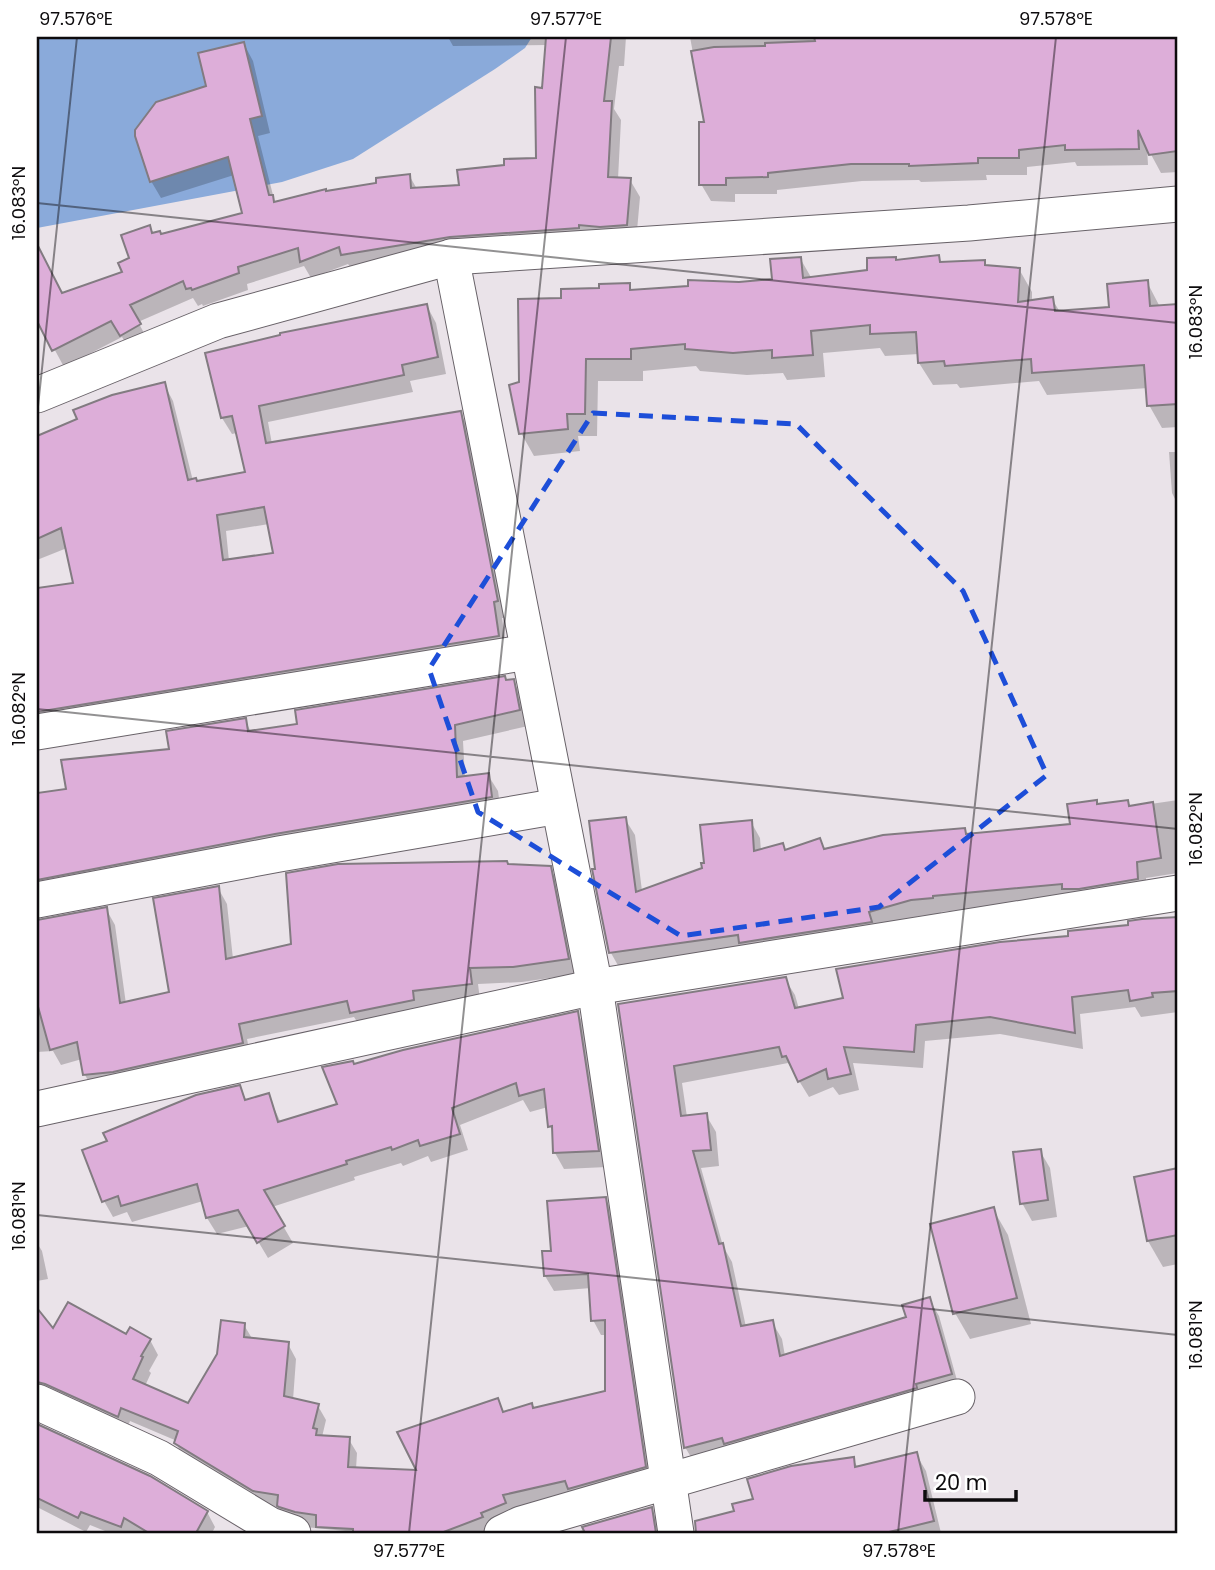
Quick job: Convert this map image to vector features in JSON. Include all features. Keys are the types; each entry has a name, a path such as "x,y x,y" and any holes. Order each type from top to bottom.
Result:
{"street":[{"path":"37,395 218,321 450,257 969,223 1178,204"},
{"path":"450,257 594,987 676,1533"},
{"path":"37,732 528,652"},
{"path":"37,900 279,854 559,806"},
{"path":"37,1109 594,987 1178,893"},
{"path":"502,1533 521,1524 957,1397"},
{"path":"37,1402 159,1458 270,1525 293,1533"}],"highlighted area":[{"path":"593,413 796,424 963,591 1047,775 879,907 681,936 478,812 429,669"}],"water":[{"path":"37,37 532,37 525,48 495,69 353,159 282,182 37,228"}],"building":[{"path":"546,37 611,37 604,101 612,101 608,177 631,178 627,225 579,225 579,228 450,237 341,255 339,247 300,262 298,248 238,267 239,273 192,290 186,289 183,281 130,305 141,324 120,336 111,321 52,351 37,321 37,244 62,293 122,272 118,263 129,258 121,235 150,225 152,233 160,231 161,234 242,213 228,157 150,182 135,136 135,130 156,102 206,86 198,53 244,42 262,116 250,119 269,195 273,195 274,202 326,189 376,183 376,178 410,174 411,188 459,185 457,170 504,165 504,159 536,158 535,87 542,88"},
{"path":"814,37 1178,37 1178,151 1149,155 1138,130 1139,149 1065,150 1065,145 1019,150 1019,158 978,158 978,163 909,166 851,164 768,173 768,177 726,178 726,185 699,185 699,122 704,122 691,51 714,47 815,41"},
{"path":"939,255 940,262 985,260 985,265 1020,268 1018,302 1053,297 1055,311 1109,307 1107,284 1148,280 1150,306 1178,304 1178,404 1147,406 1144,365 1032,373 1031,359 945,366 944,361 918,363 916,332 870,334 870,325 811,331 813,355 772,358 772,350 733,353 685,349 685,344 631,349 631,359 586,359 585,414 567,414 568,429 519,434 509,385 519,382 518,299 561,298 561,289 599,288 599,284 630,283 630,290 688,286 688,280 739,282 772,279 770,259 801,257 803,278 867,270 867,258 896,257 896,260"},
{"path":"427,304 438,357 402,365 404,375 259,406 266,443 461,411 498,601 494,602 499,636 37,712 37,588 73,583 61,528 37,539 37,436 77,419 73,410 112,395 165,382 188,480 196,478 197,481 245,472 232,416 221,418 205,353 280,333","holes":["264,507 273,553 223,560 217,515"]},
{"path":"505,676 506,680 514,679 520,710 455,725 457,777 489,773 492,797 275,834 37,880 37,793 66,789 61,760 169,749 166,731 246,718 248,731 297,724 295,710"},
{"path":"1097,800 1097,804 1128,800 1129,806 1153,802 1161,858 1137,862 1138,879 1079,889 1062,889 1062,884 933,896 869,912 872,922 739,943 738,935 609,953 592,869 595,869 589,821 626,817 636,892 702,868 701,863 704,863 700,825 752,820 754,851 783,843 785,850 820,838 824,849 883,835 965,828 966,834 1070,824 1067,804"},
{"path":"507,861 508,864 551,866 569,959 513,967 470,968 472,984 413,991 414,1000 350,1013 347,1001 239,1024 243,1043 113,1072 83,1075 77,1042 50,1050 37,1003 37,920 107,907 120,1003 169,992 153,898 219,886 226,959 291,944 286,873 338,864"},
{"path":"1178,917 1178,991 1152,993 1153,997 1130,1001 1128,990 1072,997 1075,1033 990,1017 916,1025 914,1052 844,1047 851,1074 828,1079 826,1069 798,1082 786,1056 782,1057 779,1047 674,1066 681,1116 707,1113 711,1150 693,1151 719,1244 723,1243 741,1326 773,1320 780,1356 906,1317 902,1305 930,1297 952,1374 916,1384 917,1388 724,1444 722,1438 684,1448 618,1004 786,977 795,1008 843,998 836,969 1000,942 1068,936 1068,931 1128,925 1128,921"},
{"path":"578,1011 599,1151 553,1153 552,1126 548,1127 544,1089 519,1096 516,1083 452,1108 460,1134 420,1146 418,1140 392,1150 391,1147 264,1190 285,1226 257,1243 238,1210 206,1218 197,1184 121,1206 118,1196 102,1202 82,1150 107,1141 103,1133 196,1095 240,1085 245,1100 269,1093 278,1122 337,1104 322,1067 353,1061 354,1064 403,1050"},
{"path":"1041,1149 1048,1200 1020,1204 1013,1152"},
{"path":"1178,1168 1178,1235 1147,1241 1134,1177"},
{"path":"606,1197 646,1467 568,1489 565,1481 503,1495 506,1503 481,1513 483,1517 441,1533 353,1533 353,1529 316,1527 316,1515 277,1506 278,1495 253,1491 174,1443 178,1431 121,1408 118,1417 37,1382 37,1308 53,1328 68,1302 126,1334 130,1327 151,1339 141,1356 143,1357 133,1379 188,1403 217,1354 221,1320 245,1323 244,1337 289,1342 284,1396 319,1404 313,1428 317,1429 316,1435 350,1437 348,1467 416,1470 397,1432 498,1398 503,1412 532,1403 533,1408 605,1391 605,1320 591,1321 588,1274 544,1276 542,1251 551,1251 547,1201"},
{"path":"994,1207 1017,1298 953,1314 930,1224"},
{"path":"37,1424 150,1476 208,1511 196,1533 149,1533 124,1518 121,1527 81,1512 78,1518 37,1498"},
{"path":"917,1452 934,1521 885,1533 696,1533 695,1521 734,1511 732,1504 753,1499 747,1479 791,1466 854,1457 855,1467"},
{"path":"652,1507 656,1533 585,1533 582,1527"}]}
